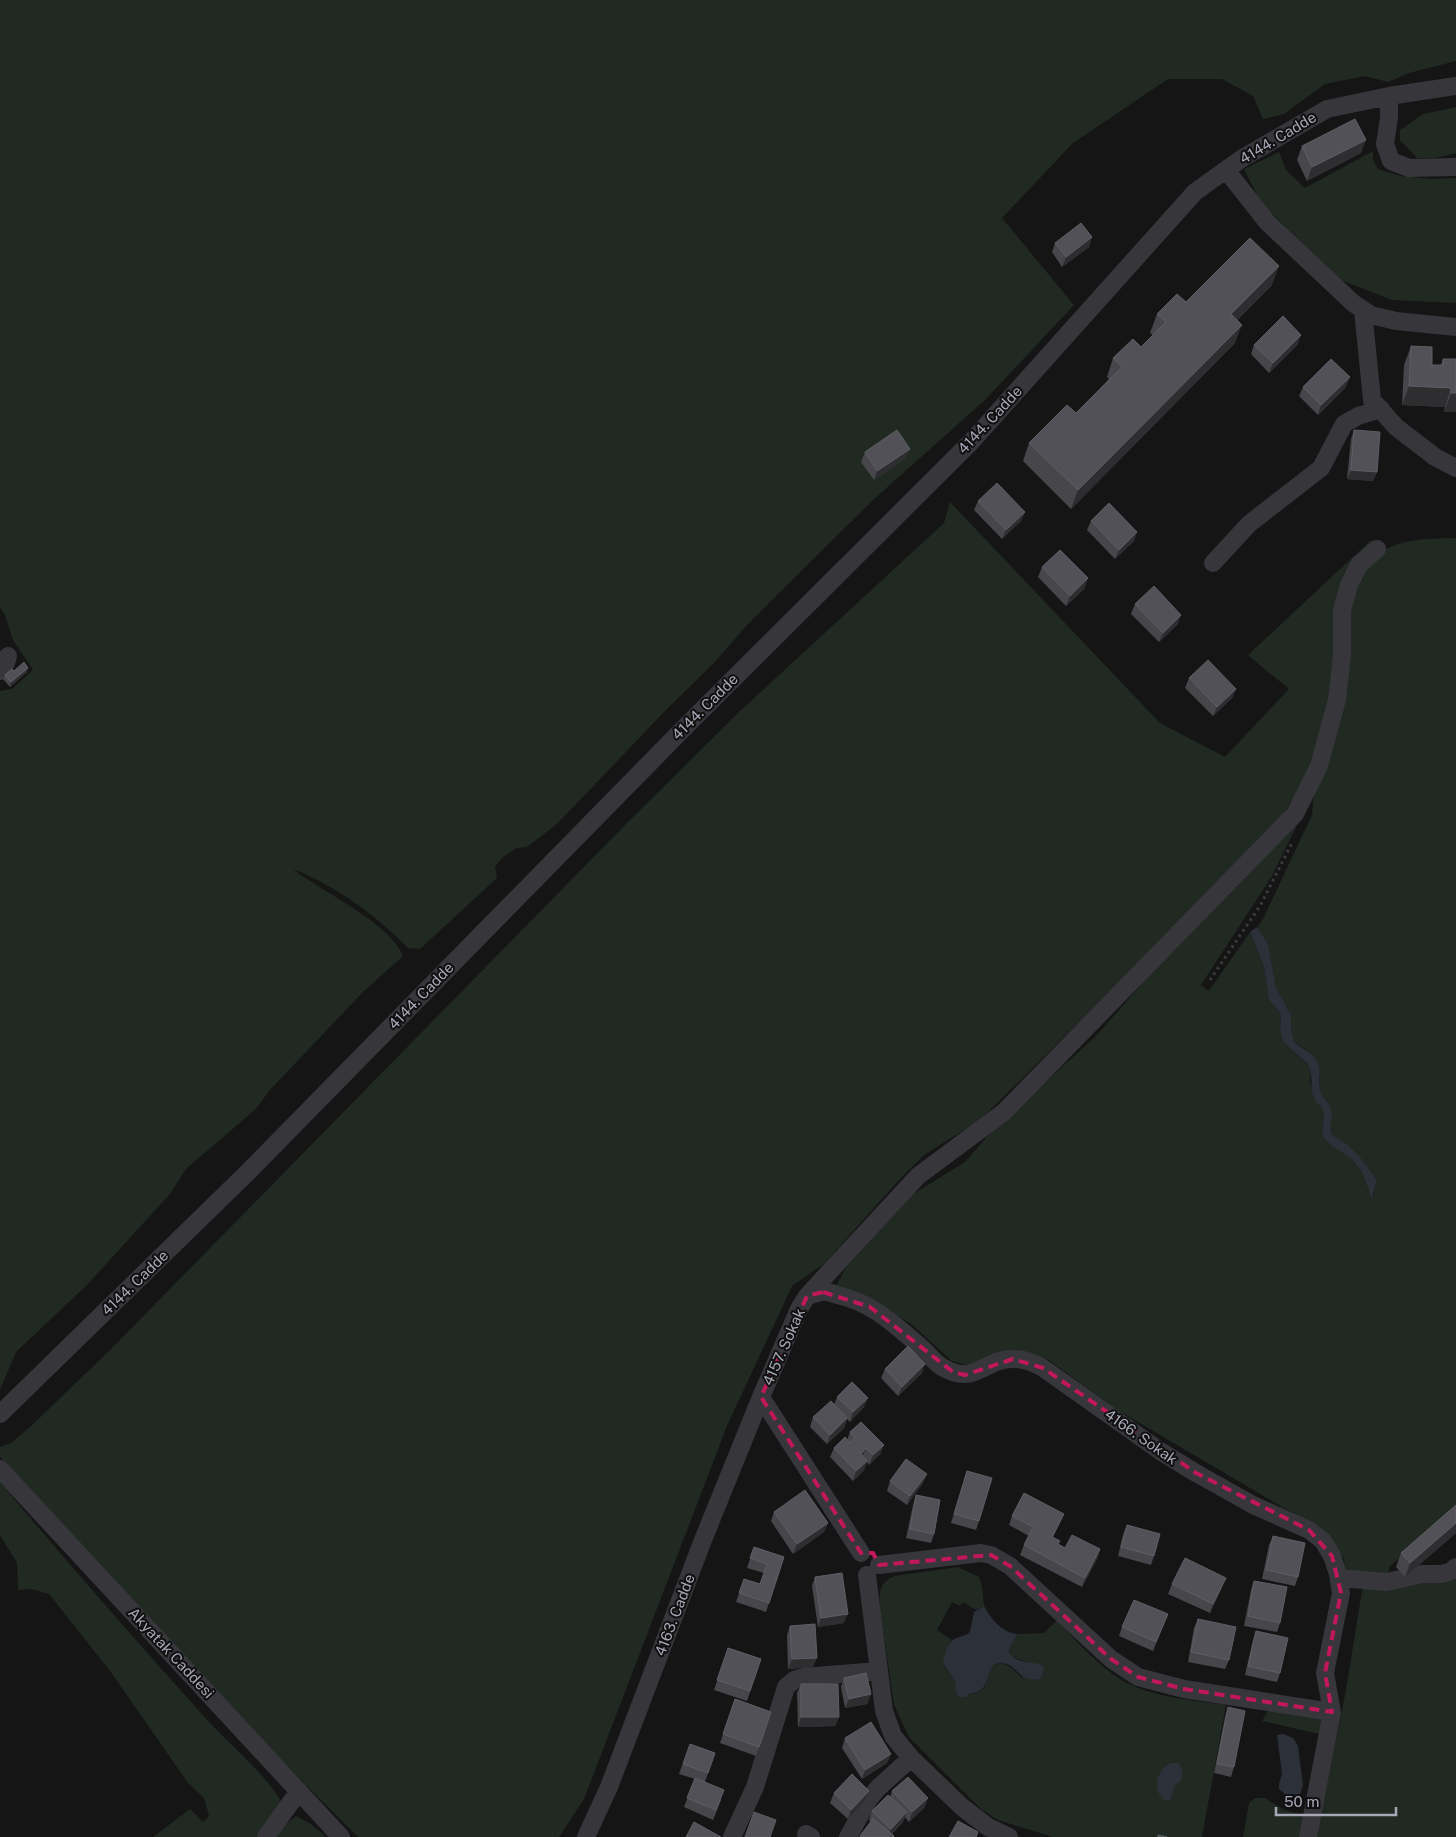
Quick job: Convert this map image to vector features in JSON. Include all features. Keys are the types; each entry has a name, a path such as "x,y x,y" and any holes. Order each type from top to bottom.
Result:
{"street":[{"name":"4144. Cadde","path":"0,1414 248,1172 684,728 971,442 1195,192 1241,159 1327,108 1388,96 1456,86"},
{"path":"1388,96 1385,144 1391,161 1409,168 1456,167"},
{"path":"1226,170 1266,222 1353,303 1363,310 1371,315 1396,321 1456,327"},
{"path":"1363,310 1372,400 1396,427 1435,457 1456,468"},
{"path":"1213,563 1249,524 1321,468 1344,424 1358,416 1381,409"},
{"name":"4157. Sokak","path":"761,1397 799,1309 807,1296 918,1176 1004,1112 1296,814 1319,766 1337,700 1342,655 1342,610 1349,585 1359,565 1377,549"},
{"name":"4166. Sokak","path":"807,1296 823,1292 847,1297 870,1307 887,1318 941,1367 953,1372 965,1375 976,1373 1001,1361 1013,1359 1028,1361 1043,1368 1160,1451 1196,1474 1253,1505 1309,1530 1323,1541 1332,1556 1339,1578 1341,1593 1325,1673 1332,1712"},
{"path":"761,1397 861,1553 873,1553 878,1558 873,1570 878,1671 884,1711 893,1736 911,1758 986,1832 1009,1837"},
{"name":"4163. Cadde","path":"585,1835 609,1787 703,1540 761,1397"},
{"name":"Akyatak Caddesi","path":"0,1469 341,1837"},
{"path":"873,1570 981,1553 991,1555 1010,1566 1111,1660 1138,1677 1184,1689 1332,1712 1308,1837"},
{"path":"1339,1578 1387,1582 1422,1574 1442,1574 1451,1572 1456,1567"},
{"path":"732,1837 755,1787 786,1687 794,1680 803,1677 878,1671"},
{"path":"848,1837 869,1799 878,1788 911,1758"},
{"path":"266,1837 299,1791"}],"path":[{"path":"1210,980 1260,906 1294,837"}],"highlighted area":[{"path":"823,1292 870,1307 953,1372 965,1375 1013,1359 1043,1368 1196,1473 1309,1530 1332,1556 1341,1593 1325,1673 1332,1712 1184,1689 1138,1677 1111,1659 1010,1566 991,1555 879,1565 873,1553 861,1553 761,1397 807,1296"}],"shaded area":[{"path":"0,0 1456,0 1456,61 1409,73 1388,82 1365,76 1325,84 1284,114 1263,119 1253,96 1222,79 1168,79 1073,143 1002,218 1074,305 985,400 873,500 748,624 714,663 666,710 557,824 527,847 516,848 502,858 495,867 497,878 420,949 408,948 383,924 355,902 325,884 293,869 370,920 396,944 403,956 362,993 269,1091 256,1109 186,1169 170,1194 87,1285 16,1352 0,1390 0,691 12,689 33,670 13,640 5,615 0,607"},
{"path":"1456,107 1456,153 1435,158 1417,158 1400,140 1400,130 1423,114"},
{"path":"1373,151 1373,160 1378,169 1401,176 1431,179 1456,178 1456,303 1392,300 1341,280 1261,203 1244,169 1279,152 1286,170 1305,188"},
{"path":"950,502 1160,723 1225,757 1289,689 1248,655 1370,541 1381,541 1356,560 1330,706 1313,763 1281,819 1241,862 980,1120 924,1155 898,1181 824,1264 792,1286 727,1426 584,1799 559,1837 358,1837 266,1744 132,1602 0,1457 0,1447 11,1443 30,1427 109,1351 626,824 739,712 944,523"},
{"path":"1456,538 1456,1512 1390,1566 1388,1573 1380,1577 1345,1575 1344,1559 1320,1527 1284,1508 1116,1409 1049,1360 999,1352 972,1366 952,1361 911,1324 857,1291 835,1288 845,1269 910,1196 965,1162 991,1132 1097,1035 1159,964 1231,892 1301,817 1272,876 1201,985 1209,991 1250,932 1264,967 1269,1000 1280,1013 1280,1029 1283,1042 1308,1064 1311,1072 1310,1081 1316,1102 1322,1108 1324,1117 1322,1130 1352,1159 1362,1172 1373,1197 1377,1180 1356,1155 1331,1134 1329,1104 1323,1098 1319,1088 1320,1078 1309,1052 1294,1042 1291,1015 1276,987 1268,944 1257,927 1263,919 1312,815 1314,791 1350,605 1362,579 1370,564 1378,555 1398,544 1409,541"},
{"path":"1257,927 1268,944 1276,987 1291,1015 1294,1042 1311,1054 1318,1063 1320,1090 1331,1111 1331,1134 1348,1145 1359,1156 1377,1180 1372,1198 1362,1172 1352,1159 1324,1138 1322,1130 1324,1117 1322,1108 1316,1102 1312,1092 1311,1072 1308,1064 1283,1042 1280,1029 1280,1013 1269,1000 1264,967 1250,932"},
{"path":"0,1482 149,1655 275,1791 283,1804 257,1837 153,1837 190,1809 203,1822 209,1816 204,1798 188,1783 110,1671 49,1594 31,1589 18,1590 17,1563 0,1535"},
{"path":"958,1567 979,1577 984,1606 976,1610 963,1602 960,1606 952,1602 937,1630 952,1640 946,1650 944,1665 956,1682 956,1694 958,1697 975,1693 984,1688 992,1667 996,1664 1005,1664 1022,1678 1027,1662 1012,1657 1009,1653 1010,1647 1018,1634 1044,1633 1057,1620 1100,1664 1129,1684 1164,1695 1226,1705 1202,1837 1053,1837 998,1820 981,1809 909,1737 894,1705 880,1610 882,1586 894,1576"},
{"path":"1456,1573 1456,1837 1314,1837 1345,1695 1363,1585"},
{"path":"984,1606 998,1625 1007,1631 1018,1634 1010,1647 1009,1653 1021,1661 1044,1666 1043,1672 1040,1679 1032,1680 1022,1676 1008,1664 997,1663 991,1669 985,1686 982,1689 965,1697 958,1697 955,1690 956,1682 943,1663 946,1650 954,1639 968,1634 974,1612"},
{"path":"1270,1708 1324,1718 1319,1734 1262,1721"},
{"path":"1283,1734 1293,1738 1298,1746 1303,1785 1300,1794 1297,1796 1286,1795 1279,1789 1282,1774 1277,1735"},
{"path":"1171,1763 1179,1763 1183,1770 1181,1781 1176,1784 1170,1800 1166,1801 1158,1792 1157,1781 1162,1770"},
{"path":"1255,1798 1265,1798 1284,1810 1307,1816 1303,1837 1243,1837 1249,1803"},
{"path":"296,1816 311,1824 326,1837 274,1837"}],"building":[{"path":"1355,119 1366,140 1312,167 1302,146"},
{"path":"1081,223 1092,237 1066,257 1055,243"},
{"path":"1250,238 1279,266 1231,314 1242,325 1078,490 1029,443 1067,405 1076,413 1122,367 1113,358 1133,339 1141,347 1166,322 1157,314 1177,294 1186,302"},
{"path":"1283,316 1301,335 1273,363 1254,345"},
{"path":"1411,346 1432,347 1432,365 1443,365 1443,359 1456,359 1456,393 1451,393 1451,388 1409,386"},
{"path":"1331,359 1350,377 1321,405 1303,387"},
{"path":"897,430 910,449 877,471 865,452"},
{"path":"1354,430 1380,432 1377,472 1351,470"},
{"path":"997,483 1025,512 1006,530 978,501"},
{"path":"1109,503 1137,532 1119,550 1091,521"},
{"path":"1060,550 1088,578 1070,596 1042,567"},
{"path":"1154,586 1181,615 1163,633 1135,604"},
{"path":"1208,660 1236,689 1217,707 1189,678"},
{"path":"24,662 28,668 11,682 5,675 12,669 14,671"},
{"path":"908,1346 925,1364 902,1387 885,1369"},
{"path":"852,1382 868,1398 853,1412 837,1397"},
{"path":"831,1401 847,1418 830,1435 813,1417"},
{"path":"861,1422 884,1445 873,1455 866,1448 861,1454 867,1461 856,1471 834,1448 845,1437 850,1443 855,1438 850,1432"},
{"path":"906,1459 927,1474 910,1496 890,1481"},
{"path":"967,1471 992,1478 979,1521 954,1514"},
{"path":"805,1490 828,1523 797,1544 774,1512"},
{"path":"1024,1493 1064,1514 1052,1537 1060,1541 1058,1544 1065,1548 1072,1535 1100,1549 1085,1578 1024,1545 1033,1527 1012,1516"},
{"path":"916,1495 940,1500 934,1534 910,1529"},
{"path":"1456,1505 1456,1523 1410,1563 1401,1553"},
{"path":"1127,1525 1160,1534 1154,1556 1121,1547"},
{"path":"1273,1536 1305,1543 1298,1577 1266,1570"},
{"path":"754,1547 784,1557 769,1603 739,1593 744,1579 760,1584 767,1564 750,1558"},
{"path":"1185,1558 1226,1578 1213,1604 1172,1584"},
{"path":"842,1573 848,1614 821,1618 815,1577"},
{"path":"1254,1581 1287,1587 1280,1623 1248,1616"},
{"path":"1134,1600 1168,1614 1156,1642 1122,1627"},
{"path":"1198,1619 1236,1627 1229,1660 1191,1652"},
{"path":"815,1624 817,1658 792,1659 790,1626"},
{"path":"1256,1631 1288,1638 1280,1673 1248,1666"},
{"path":"728,1648 761,1659 750,1691 717,1680"},
{"path":"866,1673 871,1694 849,1699 844,1678"},
{"path":"801,1684 838,1684 839,1717 801,1717"},
{"path":"735,1699 771,1712 759,1747 723,1734"},
{"path":"1228,1707 1245,1711 1234,1767 1217,1764"},
{"path":"871,1722 891,1754 865,1770 845,1738"},
{"path":"690,1744 715,1753 708,1773 683,1764"},
{"path":"852,1774 869,1791 851,1810 834,1793"},
{"path":"908,1777 928,1798 912,1812 892,1791"},
{"path":"695,1778 724,1790 716,1810 687,1798"},
{"path":"888,1795 907,1812 891,1829 872,1811"},
{"path":"754,1812 776,1820 770,1837 745,1837"},
{"path":"873,1819 894,1836 860,1836"},
{"path":"958,1821 978,1832 976,1837 949,1837"},
{"path":"694,1822 721,1837 686,1837"}]}
